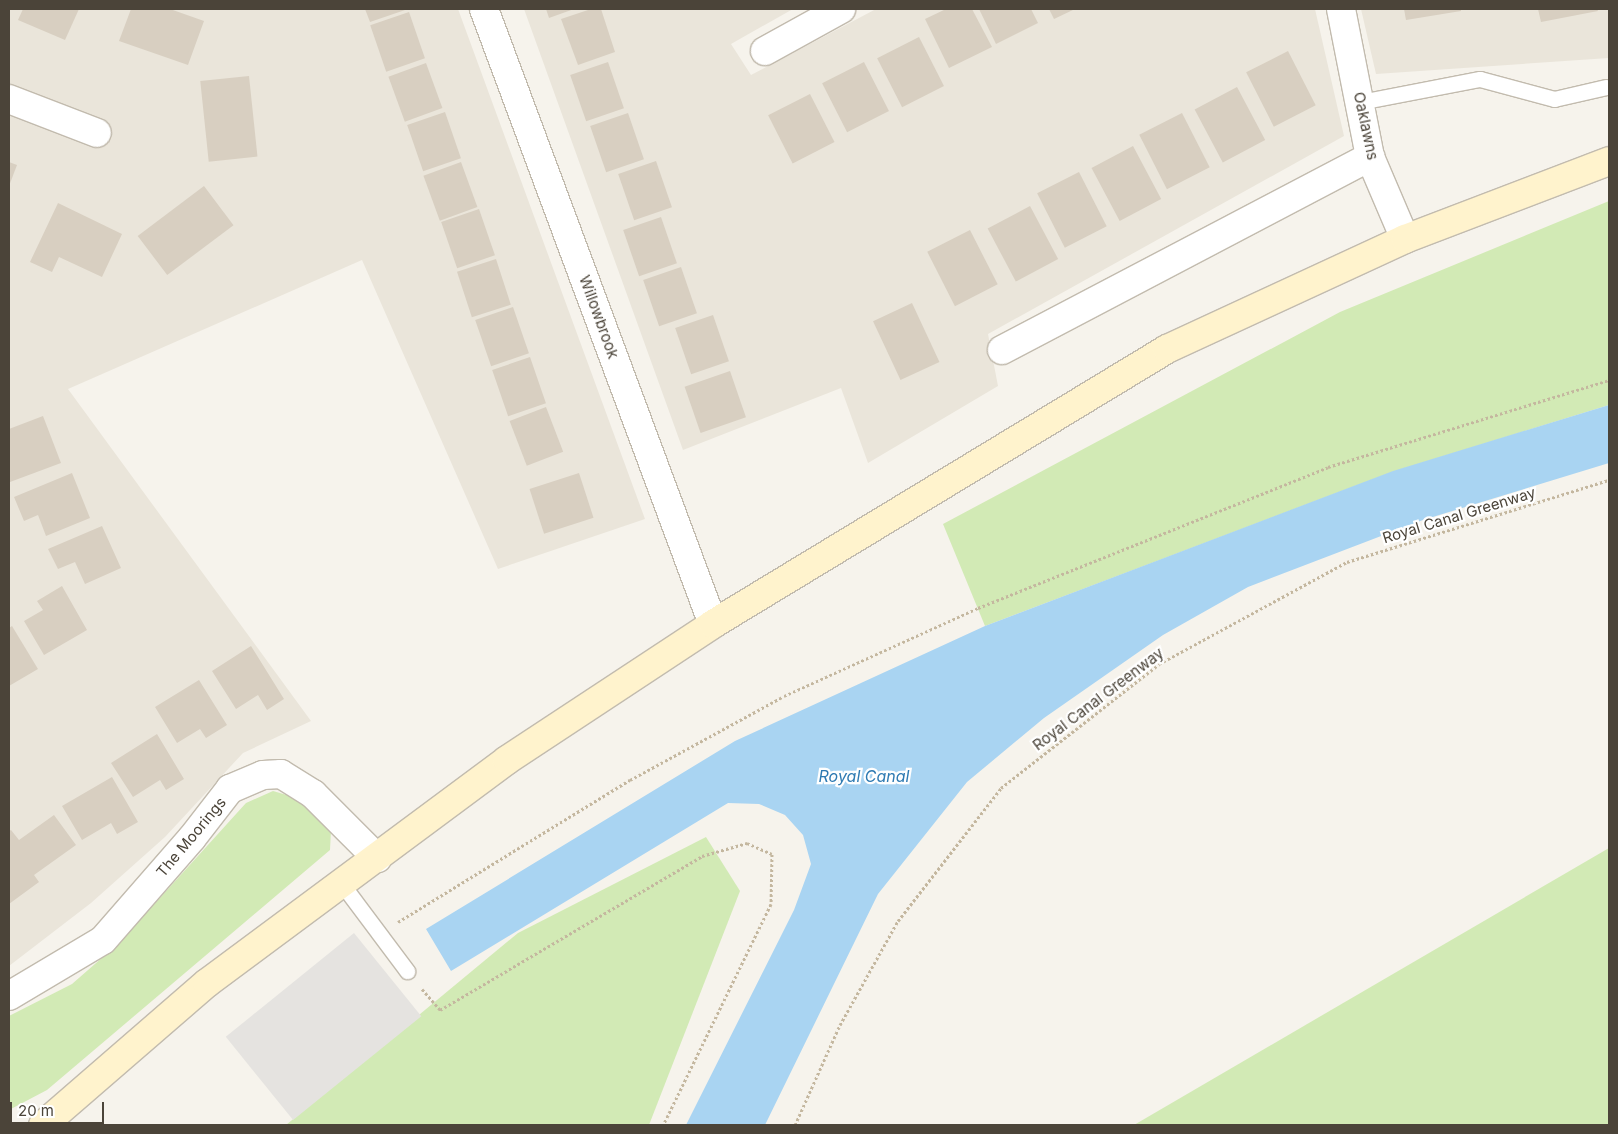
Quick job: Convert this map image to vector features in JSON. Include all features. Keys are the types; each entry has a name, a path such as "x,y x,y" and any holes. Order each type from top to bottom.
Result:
{"main road":[{"path":"44,1125 207,984 507,760 713,624 1167,349 1405,239 1609,161"}],"street":[{"name":"Willowbrook","path":"484,9 713,624"},
{"path":"765,51 841,9"},
{"name":"Oaklawns","path":"1341,9 1370,157 1405,239"},
{"path":"9,99 97,133"},
{"path":"1002,350 1370,157"},
{"name":"The Moorings","path":"9,996 103,940 192,838 230,789 263,775 281,774 313,794 377,858"}],"lane":[{"path":"1360,102 1480,79 1554,99 1606,87"},
{"path":"342,884 381,933 407,971"}],"path":[{"path":"381,933 630,780 767,705 978,608 1328,467 1609,380"},
{"name":"Royal Canal Greenway","path":"795,1125 840,1025 898,921 1008,782 1159,664 1347,562 1609,480"},
{"path":"407,971 440,1010 702,856 747,843 772,854 771,904 663,1125"}],"shaded area":[{"path":"9,9 458,9 645,519 498,569 362,260 68,389 311,721 243,753 165,837 91,903 9,966"},
{"path":"524,9 793,9 731,44 751,75 876,9 1315,9 1344,136 988,334 998,386 868,463 841,388 683,450"},
{"path":"1361,9 1609,9 1609,58 1376,74"},
{"path":"354,933 421,1016 293,1120 226,1037"}],"green space":[{"path":"1609,201 1609,405 1392,472 985,626 943,524 1340,312"},
{"path":"273,791 297,798 331,830 330,850 47,1090 9,1110 9,1016 72,984 119,943 246,803"},
{"path":"706,837 740,891 649,1125 286,1125 518,933"},
{"path":"1609,848 1609,1125 1134,1125"}],"water":[{"name":"Royal Canal","path":"1609,405 1609,463 1423,520 1248,587 1163,635 1044,718 967,782 878,894 765,1125 686,1125 794,910 811,864 803,835 785,815 759,804 728,803 451,971 426,929 735,741 985,626 1393,471"}],"building":[{"path":"23,9 79,9 65,40 18,20"},
{"path":"131,9 170,9 204,21 188,65 119,41"},
{"path":"365,9 408,9 370,22"},
{"path":"546,9 574,9 549,18"},
{"path":"591,9 601,9 615,52 578,65 561,19"},
{"path":"946,9 972,9 992,47 949,68 925,19"},
{"path":"979,9 1031,9 1038,23 996,44"},
{"path":"1049,9 1075,9 1054,19"},
{"path":"1404,9 1461,9 1461,11 1406,20"},
{"path":"1538,9 1597,9 1598,11 1541,22"},
{"path":"409,12 425,58 386,72 370,25"},
{"path":"919,37 944,86 902,107 877,58"},
{"path":"1288,51 1316,105 1274,127 1246,72"},
{"path":"608,62 624,108 586,121 570,75"},
{"path":"864,62 889,111 847,132 822,83"},
{"path":"426,63 442,108 405,122 388,77"},
{"path":"249,76 257,157 209,162 200,81"},
{"path":"1237,87 1265,140 1223,163 1195,110"},
{"path":"810,94 835,142 793,163 768,115"},
{"path":"445,112 461,158 423,171 407,125"},
{"path":"628,113 644,159 606,172 590,126"},
{"path":"1182,113 1210,167 1167,189 1139,135"},
{"path":"1133,146 1161,199 1120,221 1092,168"},
{"path":"656,161 672,207 634,220 618,174"},
{"path":"9,162 17,165 9,186"},
{"path":"461,162 477,207 440,221 423,176"},
{"path":"1079,172 1107,226 1065,248 1037,193"},
{"path":"204,186 233,225 167,275 138,236"},
{"path":"58,203 122,234 102,277 59,257 52,272 30,262"},
{"path":"1030,206 1058,259 1016,282 988,229"},
{"path":"479,209 495,255 457,268 441,222"},
{"path":"661,217 677,263 639,276 623,230"},
{"path":"970,230 998,284 955,306 927,252"},
{"path":"496,259 511,305 472,317 457,272"},
{"path":"681,267 697,313 659,326 643,280"},
{"path":"912,303 939,362 900,380 873,321"},
{"path":"513,307 529,353 491,366 475,320"},
{"path":"713,315 729,361 691,374 675,328"},
{"path":"530,357 546,403 508,416 492,370"},
{"path":"730,371 746,417 701,433 685,387"},
{"path":"546,407 563,452 527,466 510,421"},
{"path":"43,416 61,463 10,482 9,429"},
{"path":"72,473 90,518 46,536 38,515 24,521 14,497"},
{"path":"579,473 594,518 544,534 530,489"},
{"path":"102,526 121,568 85,584 75,562 58,569 48,549"},
{"path":"62,586 87,630 44,655 24,621 43,610 37,601"},
{"path":"12,626 38,669 9,686 9,628"},
{"path":"251,646 284,699 267,710 258,695 236,709 212,671"},
{"path":"199,680 227,725 206,738 200,729 177,743 155,707"},
{"path":"157,734 184,779 166,790 160,780 133,797 111,763"},
{"path":"112,777 138,822 117,834 111,823 82,840 62,806"},
{"path":"54,815 76,845 34,875 39,882 9,904 9,831 11,830 19,840"}]}
